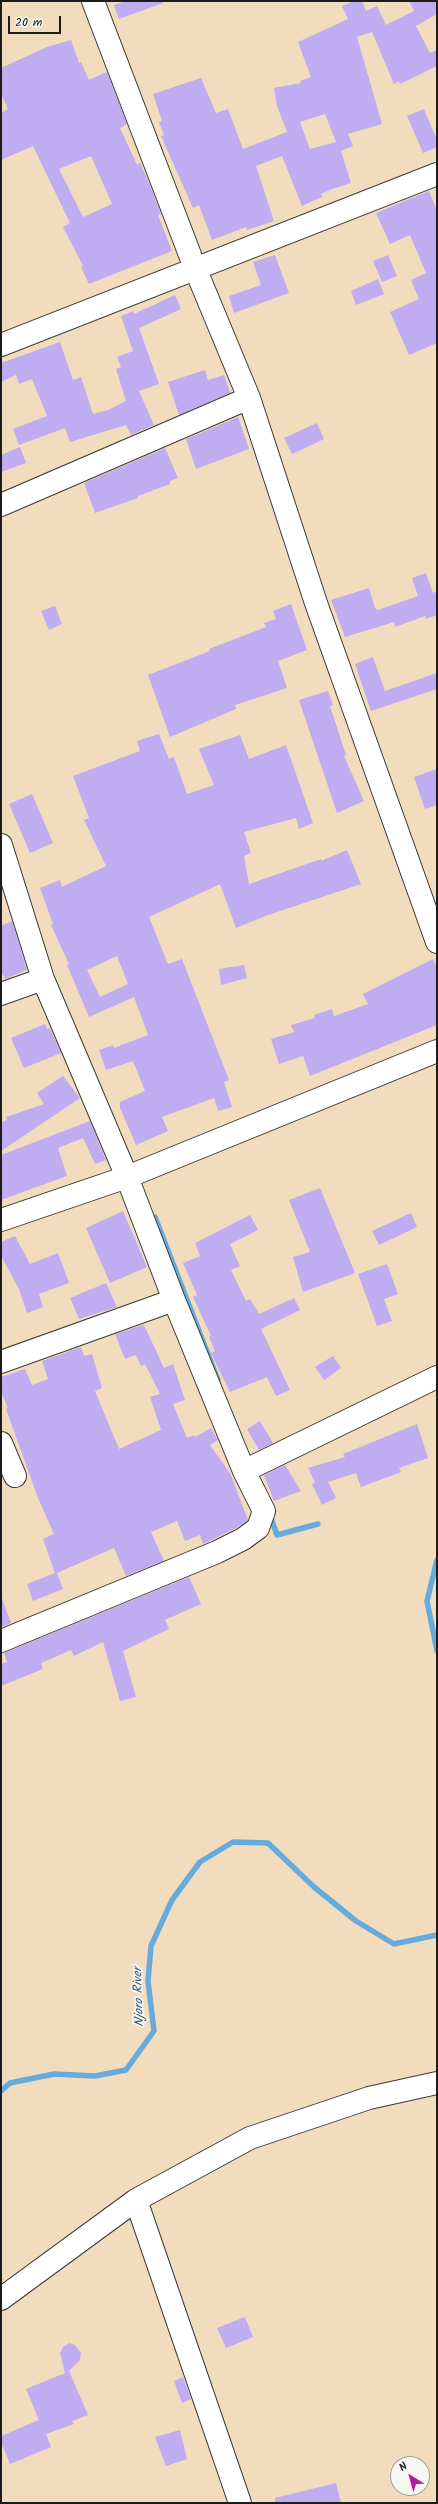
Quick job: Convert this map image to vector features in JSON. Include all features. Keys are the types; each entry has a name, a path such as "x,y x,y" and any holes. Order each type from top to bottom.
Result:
{"street":[{"path":"93,1 195,268 249,398 316,603 437,942"},
{"path":"1,345 437,174"},
{"path":"1,505 249,398"},
{"path":"1,845 8,898 128,1177 174,1300 244,1471 264,1511 258,1528 243,1539 1,1641"},
{"path":"1,994 43,979"},
{"path":"1,1220 128,1177 437,1051"},
{"path":"1,1362 174,1300"},
{"path":"244,1471 437,1377"},
{"path":"1,1443 15,1476"},
{"path":"1,2299 136,2200 250,2138 369,2098 437,2083"},
{"path":"136,2200 240,2503"}],"building":[{"path":"126,1 163,1 163,3 119,19 114,5"},
{"path":"354,1 362,1 366,11 377,6 386,25 414,11 409,1 437,1 437,14 416,26 430,53 437,50 437,66 400,84 399,81 394,84 372,32 357,37 382,124 348,134 353,146 341,151 351,183 321,194 322,197 302,206 282,156 256,166 274,221 247,230 246,227 212,240 199,205 193,208 161,136 164,135 159,122 162,121 153,94 201,78 216,113 228,109 243,149 287,132 277,106 274,88 301,83 300,81 311,77 298,42 348,19 342,6","holes":["325,114 336,142 310,149 300,122"]},
{"path":"71,40 79,63 81,62 89,80 107,72 127,124 120,128 137,165 140,163 150,185 161,214 158,215 172,251 89,284 81,267 83,266 63,227 70,223 33,146 1,160 1,113 8,109 1,94 1,68 47,47","holes":["91,156 112,204 83,217 59,169"]},
{"path":"424,109 437,140 437,147 423,153 407,116"},
{"path":"429,191 437,210 437,343 409,355 390,312 419,299 411,280 426,273 410,235 390,244 376,213"},
{"path":"275,255 289,293 234,313 229,296 261,285 253,262"},
{"path":"388,255 397,276 382,282 373,261"},
{"path":"378,279 384,294 356,305 351,291"},
{"path":"175,295 181,309 139,328 159,384 139,391 154,425 131,435 126,425 70,442 65,428 19,445 13,429 47,416 32,379 19,384 16,375 1,382 1,363 60,342 73,380 81,377 93,414 108,410 126,401 116,369 121,367 117,357 133,351 121,316 133,311 134,314"},
{"path":"205,370 208,380 224,375 230,393 179,415 168,382"},
{"path":"238,417 249,449 196,469 186,439"},
{"path":"317,423 324,439 292,454 284,438"},
{"path":"20,447 26,463 1,472 1,455"},
{"path":"165,448 178,478 170,481 170,484 138,496 138,498 95,513 84,483"},
{"path":"426,573 433,593 437,591 437,615 426,619 425,616 395,627 394,622 345,637 331,600 369,588 375,608 378,610 418,596 412,578"},
{"path":"291,604 307,650 278,661 287,688 235,705 236,709 170,737 148,675 266,627 264,623 276,619 273,611"},
{"path":"55,606 62,624 49,630 41,611"},
{"path":"373,657 385,691 437,673 437,689 371,711 355,664"},
{"path":"328,691 333,705 330,706 346,755 344,756 364,801 337,813 299,700"},
{"path":"159,734 169,759 174,757 187,794 214,785 199,749 240,735 249,759 286,745 313,823 299,829 296,818 244,832 251,853 244,856 249,884 321,859 321,861 347,850 361,884 268,915 236,928 220,884 149,917 168,964 182,959 229,1080 224,1082 232,1107 218,1111 214,1098 162,1117 168,1131 136,1145 120,1108 120,1102 145,1091 133,1061 106,1070 99,1050 113,1045 114,1048 148,1035 134,997 89,1017 67,965 69,964 51,925 53,924 40,888 60,880 62,887 106,866 84,820 89,818 73,776 140,751 137,741","holes":["117,956 128,984 100,997 87,970"]},
{"path":"437,769 437,805 425,809 414,777"},
{"path":"32,794 53,843 30,853 9,804"},
{"path":"12,921 27,970 5,979 1,971 1,926"},
{"path":"433,959 437,968 437,1025 310,1076 303,1056 279,1064 271,1039 294,1032 291,1025 315,1018 314,1015 332,1009 334,1016 368,1004 363,994"},
{"path":"244,965 247,978 221,985 219,969"},
{"path":"45,1024 47,1029 50,1028 61,1053 24,1068 11,1038"},
{"path":"63,1076 80,1098 1,1151 1,1122 7,1120 6,1117 44,1104 37,1093"},
{"path":"90,1121 106,1160 95,1164 83,1138 58,1148 67,1176 1,1200 1,1155"},
{"path":"320,1188 355,1273 303,1292 293,1257 310,1252 289,1200"},
{"path":"123,1211 147,1267 110,1283 86,1228"},
{"path":"411,1213 417,1227 379,1245 372,1231"},
{"path":"250,1215 258,1230 230,1244 240,1266 231,1270 246,1301 250,1299 259,1314 294,1298 300,1310 261,1329 290,1390 276,1396 267,1377 230,1392 211,1353 215,1351 209,1337 211,1336 193,1297 197,1295 183,1263 200,1256 195,1243"},
{"path":"15,1236 30,1264 58,1253 69,1283 39,1294 43,1307 27,1313 19,1289 1,1256 1,1242"},
{"path":"387,1264 398,1294 384,1299 392,1321 377,1326 358,1274"},
{"path":"106,1283 117,1307 79,1319 70,1298"},
{"path":"144,1325 164,1368 173,1364 185,1400 173,1404 187,1438 194,1435 195,1437 211,1428 218,1440 210,1445 230,1473 248,1520 236,1528 203,1544 200,1535 185,1541 177,1521 151,1532 164,1561 126,1576 114,1548 57,1573 63,1589 33,1601 27,1584 55,1573 43,1539 54,1534 38,1498 6,1409 8,1408 1,1392 1,1377 25,1369 32,1385 48,1379 42,1361 81,1347 84,1356 92,1354 102,1388 95,1391 119,1449 161,1430 150,1397 160,1394 145,1364 141,1366 136,1355 125,1359 115,1334"},
{"path":"333,1356 341,1368 324,1380 315,1367"},
{"path":"260,1421 273,1443 259,1450 247,1429"},
{"path":"417,1424 428,1458 399,1468 401,1472 361,1487 356,1473 328,1482 336,1498 322,1505 312,1484 315,1483 308,1468 345,1457 343,1454"},
{"path":"285,1465 301,1491 274,1501 264,1475"},
{"path":"189,1577 201,1604 165,1620 169,1629 123,1651 136,1697 120,1701 103,1642 74,1656 71,1650 41,1663 43,1669 1,1686 1,1664 7,1662 4,1653"},
{"path":"2,1599 11,1623 1,1627 1,1600"},
{"path":"245,2317 253,2337 226,2348 217,2328"},
{"path":"69,2343 75,2345 81,2353 80,2360 69,2371 88,2415 72,2421 74,2424 46,2434 51,2447 10,2464 1,2442 1,2436 39,2420 26,2389 65,2373 60,2353 63,2347"},
{"path":"183,2377 191,2399 182,2403 174,2381"},
{"path":"180,2430 187,2459 166,2466 155,2437"},
{"path":"336,2483 341,2503 275,2503 275,2498"}],"waterway":[{"path":"155,1217 218,1380"},
{"path":"270,1515 277,1535 318,1524"},
{"name":"Njoro River","path":"437,1560 427,1601 437,1651"},
{"name":"Njoro River","path":"1,2091 10,2083 54,2074 95,2076 126,2070 154,2031 148,1981 151,1946 172,1900 200,1862 233,1842 268,1843 314,1887 356,1921 394,1944 437,1935"}]}
